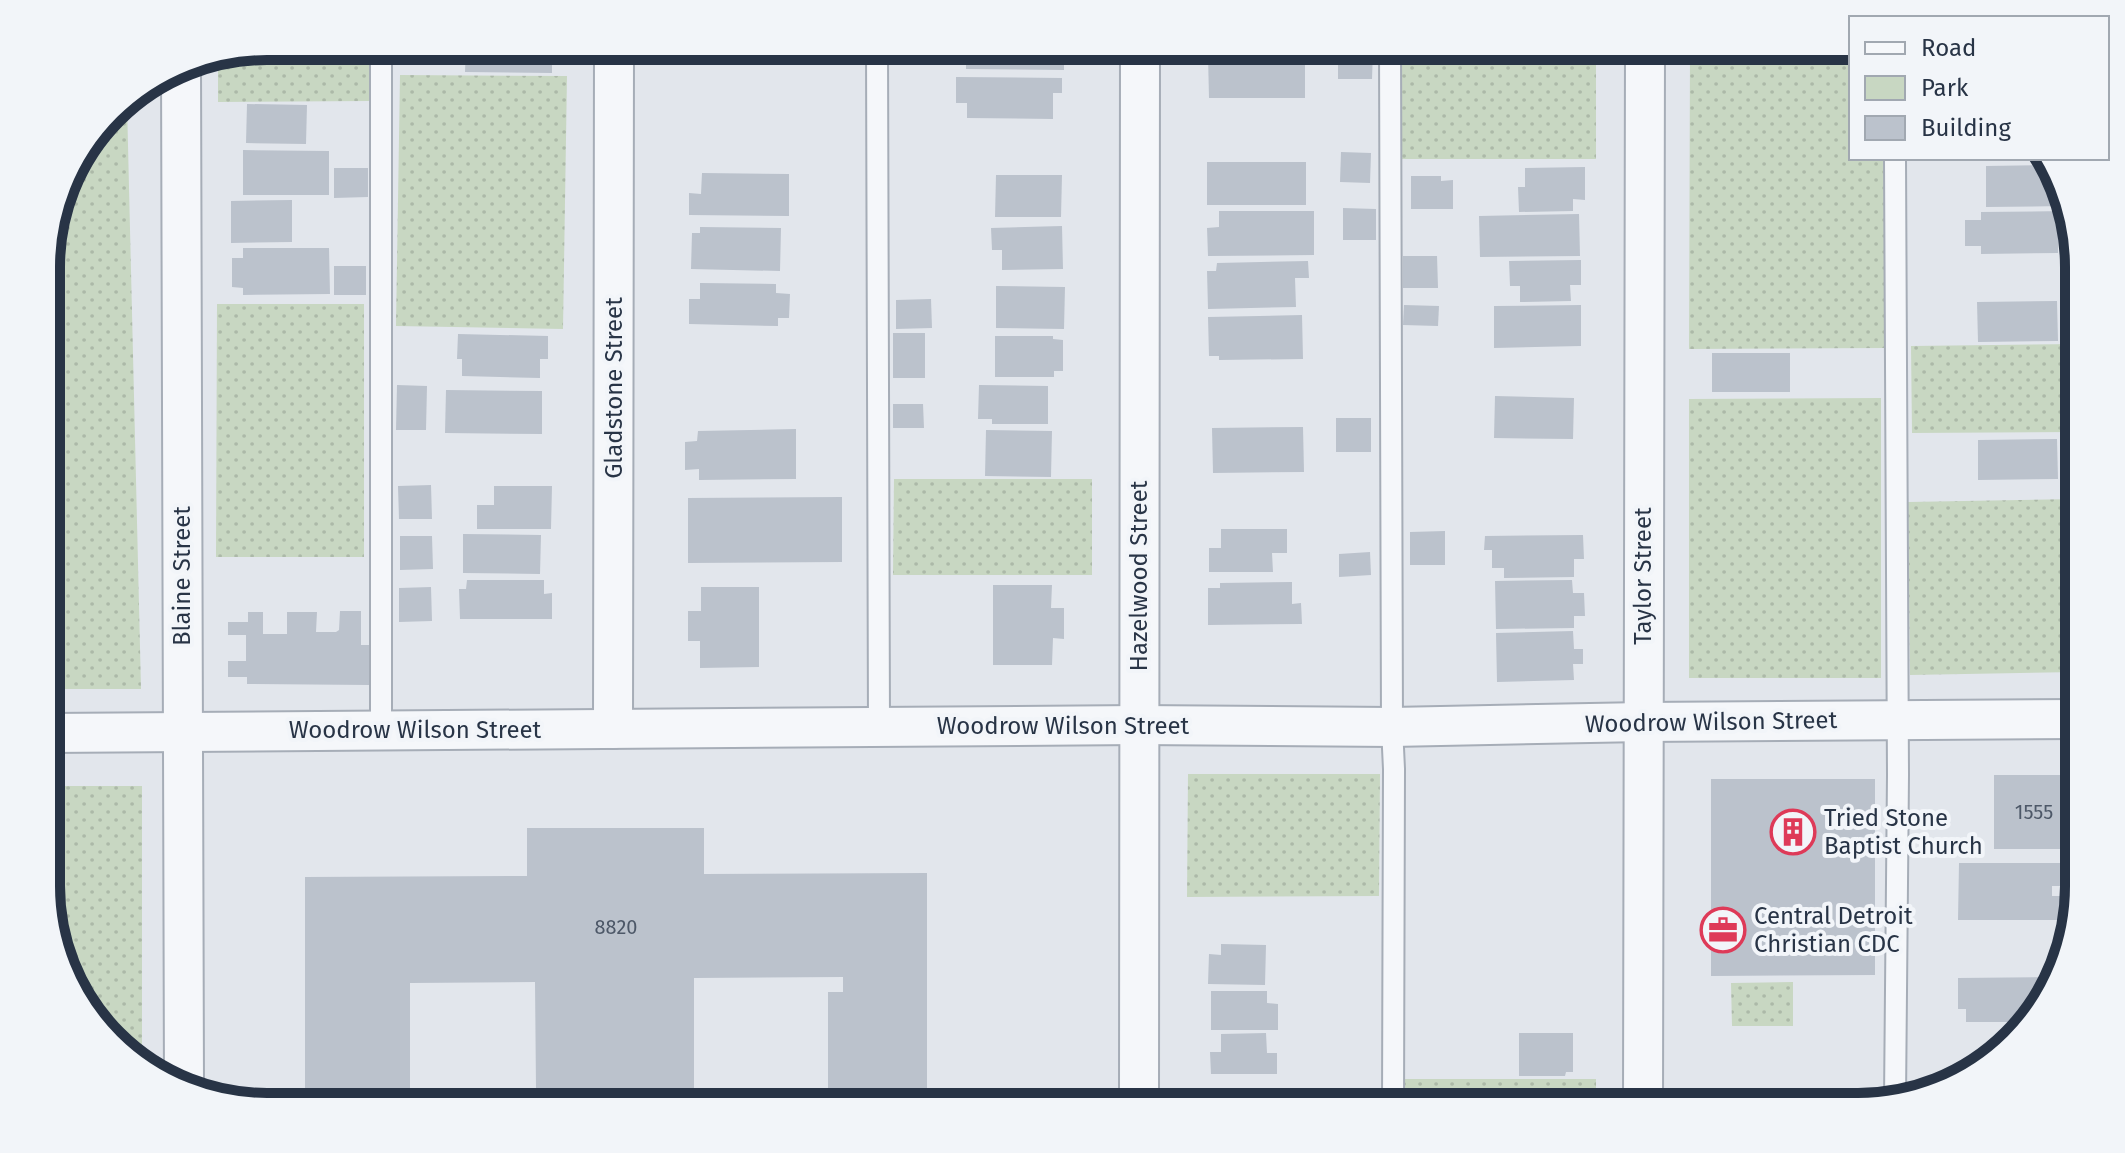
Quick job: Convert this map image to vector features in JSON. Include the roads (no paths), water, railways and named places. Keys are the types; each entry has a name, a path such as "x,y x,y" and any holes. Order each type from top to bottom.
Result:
{"street":[{"name":"Gladstone Street","path":"613,729 614,60"},
{"name":"Hazelwood Street","path":"1139,1093 1140,60"},
{"name":"Taylor Street","path":"1643,1093 1645,60"},
{"name":"Blaine Street","path":"181,79 184,1076"},
{"name":"Woodrow Wilson Street","path":"60,733 1139,725 1392,727 2065,719"}],"lane":[{"path":"381,60 381,730"},
{"path":"877,60 879,727"},
{"path":"1390,60 1393,1093"},
{"path":"1895,160 1898,790 1895,1090"}],"place":[{"name":"Tried Stone Baptist Church","path":"1793,832"},
{"name":"Central Detroit Christian CDC","path":"1723,930"}]}
